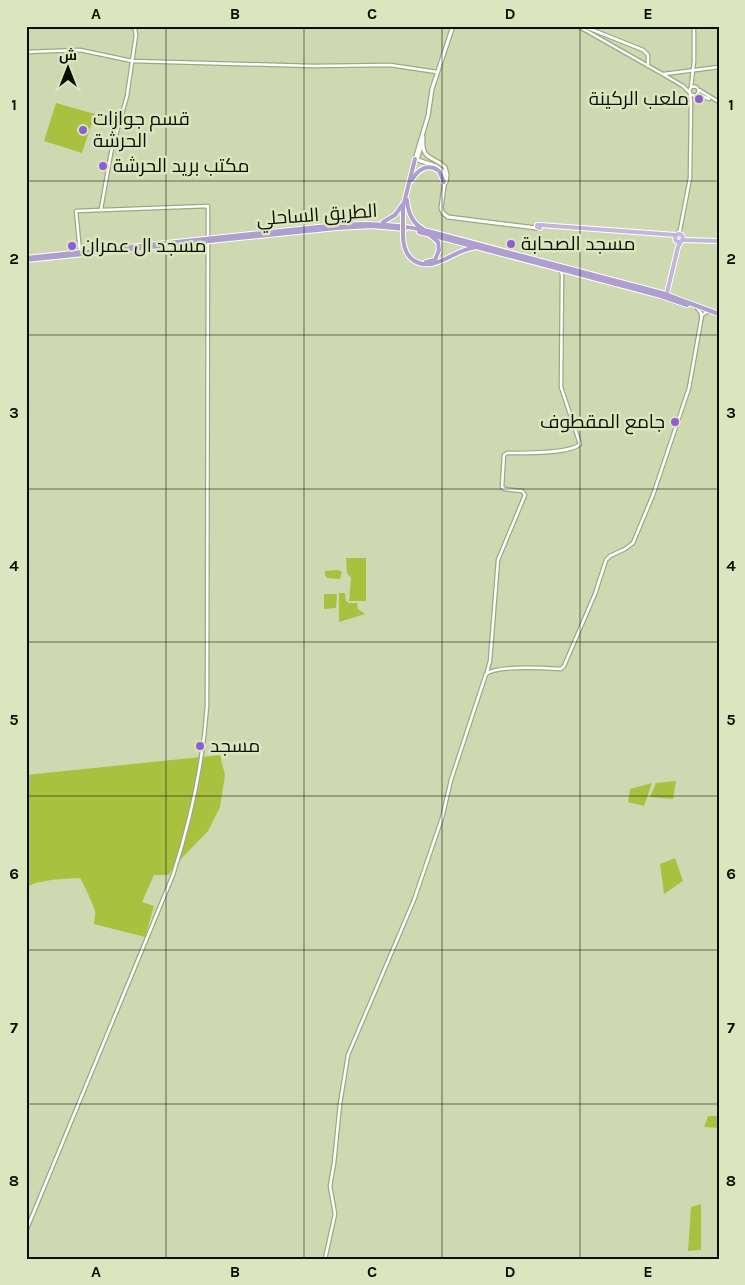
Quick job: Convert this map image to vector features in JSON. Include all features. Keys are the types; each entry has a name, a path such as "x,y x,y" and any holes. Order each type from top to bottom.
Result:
{"highway":[{"path":"373,223 386,221 396,215 406,200 416,159"},
{"path":"416,159 406,200 404,224 404,247 409,256 415,261 425,264 439,262 466,249 481,248"},
{"path":"412,180 418,171 431,167 439,171 444,182"},
{"path":"404,235 409,253 420,261 428,262 436,258 440,248 436,240 418,226 411,217 406,200"},
{"name":"الطريق الساحلي","path":"26,259 318,227 373,223 405,226 567,271 673,297 719,315"},
{"name":"الطريق الساحلي","path":"26,259 80,252 356,227 397,228 428,233 659,293 719,315"},
{"path":"659,293 667,289 673,297"}],"main road":[{"path":"416,159 428,116 437,72 452,26"},
{"path":"416,159 452,26"},
{"path":"423,138 426,155 430,159 442,164 446,171 443,205 447,214 456,218 539,226"},
{"path":"416,159 442,169 445,175 441,208 443,213 450,218 719,241"},
{"path":"665,296 679,237"}],"street":[{"path":"101,209 111,153 126,100 136,33 135,29 130,26"},
{"path":"578,26 643,50 648,55 649,65"},
{"path":"679,237 690,178 690,87 692,80 694,26"},
{"path":"585,28 683,86 690,93 719,103"},
{"path":"26,52 80,50 132,61 313,66 382,64 437,72"},
{"path":"663,74 719,67"},
{"path":"692,80 698,90 719,103"},
{"path":"683,86 695,86"},
{"path":"691,102 698,90"},
{"path":"26,1231 168,889 188,828 199,775 206,726 208,206 76,211 80,252"},
{"path":"325,1259 335,1214 330,1194 330,1185 348,1055 414,900 442,818 454,770 489,668 498,560 525,495 522,492 502,488 504,455 507,453 551,452 574,448 580,444 561,387 562,274 558,268"},
{"path":"562,274 567,271"},
{"path":"696,308 701,314 700,323"},
{"path":"487,672 522,668 561,669 564,666 595,594 605,563 610,556 633,543 653,495 689,388 702,314 707,312"},
{"path":"489,668 493,671"}],"green space":[{"path":"56,103 95,114 82,153 44,141"},
{"path":"346,558 366,558 366,601 349,601 351,578 347,573"},
{"path":"338,570 342,572 340,579 327,578 325,575 325,571"},
{"path":"339,593 345,593 346,601 357,603 358,609 365,614 339,622"},
{"path":"324,594 337,594 336,608 324,609"},
{"path":"220,755 225,775 220,807 208,831 168,875 154,875 142,902 154,906 145,937 94,924 94,909 80,878 44,881 26,888 26,775"},
{"path":"676,781 673,799 650,797 656,783"},
{"path":"652,783 644,806 628,802 630,789"},
{"path":"675,858 683,881 664,894 660,864"},
{"path":"708,1116 719,1116 719,1128 704,1127"},
{"path":"701,1204 701,1250 688,1251 691,1207"}],"place":[{"name":"ملعب الركينة","path":"699,99"},
{"name":"قسم جوازات الحرشة","path":"83,130"},
{"name":"مكتب بريد الحرشة","path":"103,166"},
{"name":"مسجد الصحابة","path":"511,244"},
{"name":"مسجد ال عمران","path":"72,246"},
{"name":"جامع المقطوف","path":"675,422"},
{"name":"مسجد","path":"200,746"}]}
